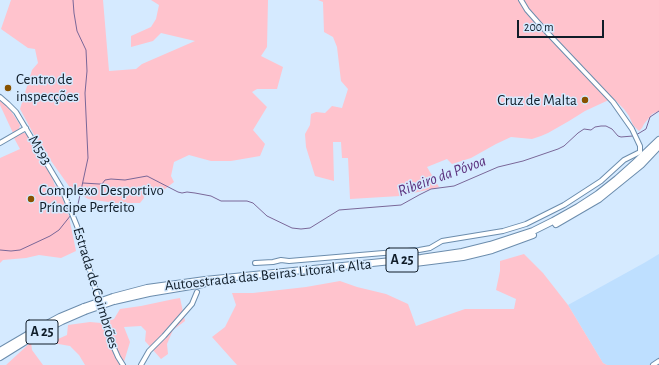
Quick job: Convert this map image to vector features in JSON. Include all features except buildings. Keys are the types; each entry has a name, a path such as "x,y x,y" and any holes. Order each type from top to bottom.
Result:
{"highway":[{"name":"Autoestrada das Beiras Litoral e Alta","path":"0,351 60,317 141,290 169,284 421,258 462,252 490,245 533,231 553,221 598,194 617,179 659,140"},
{"name":"Autoestrada das Beiras Litoral e Alta","path":"113,299 206,284 426,262 463,257 492,250 542,231 599,199 641,165 659,146"},
{"name":"Autoestrada das Beiras Litoral e Alta","path":"0,357 37,334 85,309"}],"street":[{"path":"255,263 419,250 430,248 442,241 503,231 526,224 564,205 601,181 624,160 640,152 640,146 636,136 625,118 609,97 542,27 527,10 521,0"},
{"name":"M593","path":"0,97 16,112 60,183 71,209"},
{"path":"0,143 26,128"},
{"name":"Estrada de Coimbrões","path":"71,209 110,339 118,358 123,365"},
{"path":"141,365 149,351 192,304 196,292"},
{"path":"653,365 659,361"}],"shaded area":[{"path":"11,0 103,0 109,71 136,69 142,64 195,41 161,33 153,41 131,47 131,36 151,27 156,19 159,5 151,0 268,0 267,47 261,56 283,67 277,89 257,89 252,92 267,107 253,130 265,144 260,156 231,161 211,161 189,155 174,162 171,176 174,182 161,192 142,189 144,198 140,203 115,203 88,199 71,189 39,144 20,109 32,70 38,63 35,49 28,48 1,29"},
{"path":"318,0 659,0 659,111 652,114 639,131 633,125 624,109 613,98 585,111 541,136 532,139 511,137 471,158 452,164 447,159 427,167 439,187 400,196 350,199 348,158 342,158 341,142 333,142 334,181 315,176 306,147 305,134 310,125 311,114 316,112 325,113 332,106 342,108 348,89 341,81 337,47 333,37 324,32 323,2"},
{"path":"0,100 9,108 20,125 19,129 13,133 0,105"},
{"name":"Complexo Desportivo Príncipe Perfeito","path":"22,133 27,134 51,174 55,186 57,185 68,212 76,251 61,258 39,255 3,260 0,263 0,158 20,149 14,138"},
{"path":"524,254 543,273 568,305 603,363 607,365 237,365 212,337 225,327 236,305 232,293 253,293 306,287 340,281 386,294 408,304 416,326 465,309 514,309 516,299 496,290 500,271 500,261"},
{"path":"659,254 659,365 607,365 603,363 568,305"},
{"path":"180,298 185,321 173,330 167,344 168,354 161,359 145,341 146,331 141,326 124,327 130,342 123,365 85,365 79,355 70,346 47,342 67,335 68,325 90,322 101,323 114,319 120,309"},
{"path":"31,342 32,350 43,365 6,365"}],"waterway":[{"path":"73,0 77,31 86,50 87,71 85,93 88,158 78,204 73,213"},
{"name":"Ribeiro da Póvoa","path":"636,135 646,129 650,117 659,111"},
{"name":"Ribeiro da Póvoa","path":"83,183 102,184 105,180 125,180 147,176 178,192 211,196 221,201 247,201 253,203 267,216 292,228 301,229 310,228 339,210 401,205 431,189 454,186 498,167 523,161 558,149 564,146 584,129 591,130 595,127 606,126 612,129 618,136 633,136"},
{"path":"0,250 20,250 50,236 59,230 71,215"}],"place":[{"name":"Centro de inspecções","path":"8,88"},
{"name":"Cruz de Malta","path":"585,100"},
{"name":"Complexo Desportivo Príncipe Perfeito","path":"31,199"}]}
